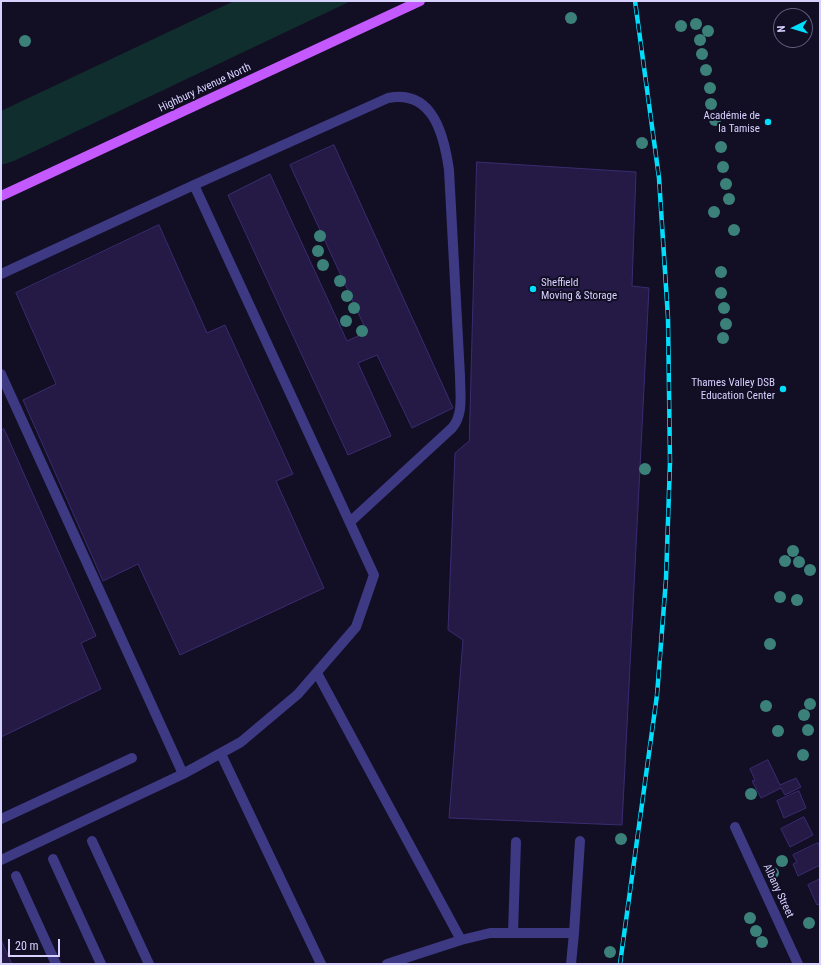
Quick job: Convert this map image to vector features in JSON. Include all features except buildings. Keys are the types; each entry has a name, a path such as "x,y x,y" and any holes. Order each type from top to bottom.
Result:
{"main road":[{"name":"Highbury Avenue North","path":"1,196 420,1"}],"street":[{"path":"1,274 388,98 405,96 420,102 429,110 436,122 446,149 449,170 460,376 460,410 458,421 452,428 350,522"},
{"path":"1,860 183,774 242,742 293,698 317,673 356,627 374,576 194,185"},
{"path":"1,374 183,774"},
{"path":"317,673 461,940"},
{"path":"221,754 321,964"},
{"path":"1,819 132,758"},
{"name":"Albany Street","path":"735,827 798,964"},
{"path":"92,841 149,964"},
{"path":"571,964 580,841"},
{"path":"513,933 516,842"},
{"path":"53,859 101,964"},
{"path":"16,876 56,964"},
{"path":"387,964 461,940 490,933 574,933"}],"green space":[{"path":"234,1 351,1 14,161 1,165 1,111"}],"railway":[{"path":"620,964 657,695 666,579 670,462 668,318 659,178 635,1"}],"place":[{"name":"Académie de la Tamise","path":"768,122"},
{"name":"Sheffield Moving & Storage","path":"533,289"},
{"name":"Thames Valley DSB Education Center","path":"783,389"}]}
